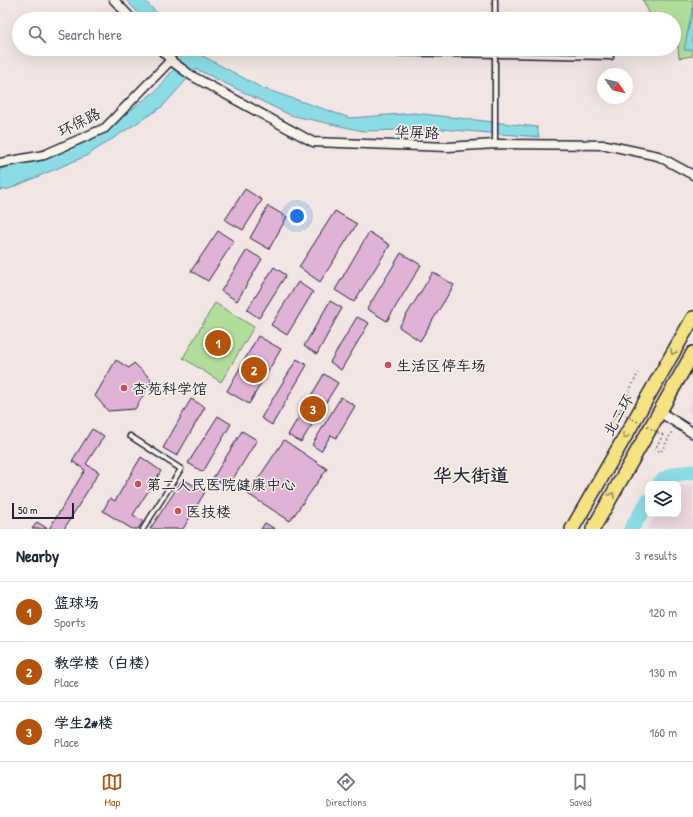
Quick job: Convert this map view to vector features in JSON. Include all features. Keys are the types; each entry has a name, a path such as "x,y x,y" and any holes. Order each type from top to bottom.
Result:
{"highway":[{"name":"北二环","path":"572,529 693,318"},
{"path":"593,529 693,354"}],"street":[{"path":"114,0 125,12"},
{"name":"华屏路","path":"166,56 172,62 192,76 313,142 448,147 495,144 606,144 658,156 693,175"},
{"name":"环保路","path":"0,163 44,155 105,128 172,62"},
{"path":"660,412 693,433"}],"lane":[{"path":"495,0 495,12"},
{"path":"495,56 495,144"},
{"path":"534,56 611,58"},
{"path":"130,436 181,469 143,529"}],"path":[{"path":"607,429 619,412 638,373"},
{"path":"619,412 663,435 655,449 661,452 673,430"}],"shaded area":[{"path":"693,397 693,416 688,411 688,408"},
{"path":"681,486 693,486 693,529 648,529 654,517 681,517"}],"green space":[{"path":"643,0 693,0 693,56 679,58 679,56 681,56 681,12 649,12"},
{"path":"215,303 254,327 221,382 183,358"}],"water":[{"path":"126,0 144,0 156,12 137,12"},
{"path":"693,6 693,50 684,50"},
{"path":"177,56 203,56 262,88 350,118 414,113 537,127 539,137 441,129 363,131 290,115 196,69 163,106 86,156 9,189 0,190 0,169 54,155 95,137 157,90 181,60"}],"building":[{"path":"245,189 262,200 243,230 225,220"},
{"path":"268,206 287,217 269,249 250,238"},
{"path":"335,211 357,224 320,282 299,267"},
{"path":"218,231 234,241 208,281 191,271"},
{"path":"369,232 390,245 354,302 335,290"},
{"path":"247,250 262,259 237,301 221,291"},
{"path":"401,253 421,265 387,321 367,309"},
{"path":"274,267 286,275 259,318 247,310"},
{"path":"433,272 454,285 420,341 399,327"},
{"path":"298,282 313,292 287,335 271,325"},
{"path":"330,301 342,308 317,354 304,346"},
{"path":"357,317 369,323 341,370 330,362"},
{"path":"258,336 281,349 249,404 227,391"},
{"path":"297,359 307,365 272,425 261,418"},
{"name":"杏苑科学馆","path":"116,360 129,368 134,363 152,380 135,409 108,411 95,396"},
{"path":"324,374 338,383 301,442 288,435"},
{"path":"341,397 355,406 336,438 331,435 321,451 312,445"},
{"path":"191,399 205,407 177,456 163,448"},
{"path":"218,416 231,424 203,472 188,463"},
{"path":"92,429 104,436 86,464 99,472 64,529 49,529 85,470 72,461"},
{"path":"242,431 257,440 228,487 213,478"},
{"path":"284,440 327,469 290,521 248,494"},
{"name":"第二人民医院健康中心","path":"141,457 161,471 133,515 143,521 138,529 132,529 103,511 110,498 115,501"},
{"name":"医技楼","path":"183,479 205,492 183,529 150,529"},
{"path":"37,522 48,529 32,529"},
{"path":"265,523 275,529 261,529"}],"waterway":[{"path":"662,481 679,473 693,472"},
{"path":"631,529 645,506"}],"place":[{"name":"篮球场","path":"218,343"},
{"name":"生活区停车场","path":"388,365"},
{"name":"教学楼（白楼）","path":"254,370"},
{"name":"杏苑科学馆","path":"124,388"},
{"name":"学生2#楼","path":"313,409"},
{"name":"第二人民医院健康中心","path":"138,484"},
{"name":"医技楼","path":"178,511"}],"district":[{"name":"华大街道","path":"471,475"}]}
